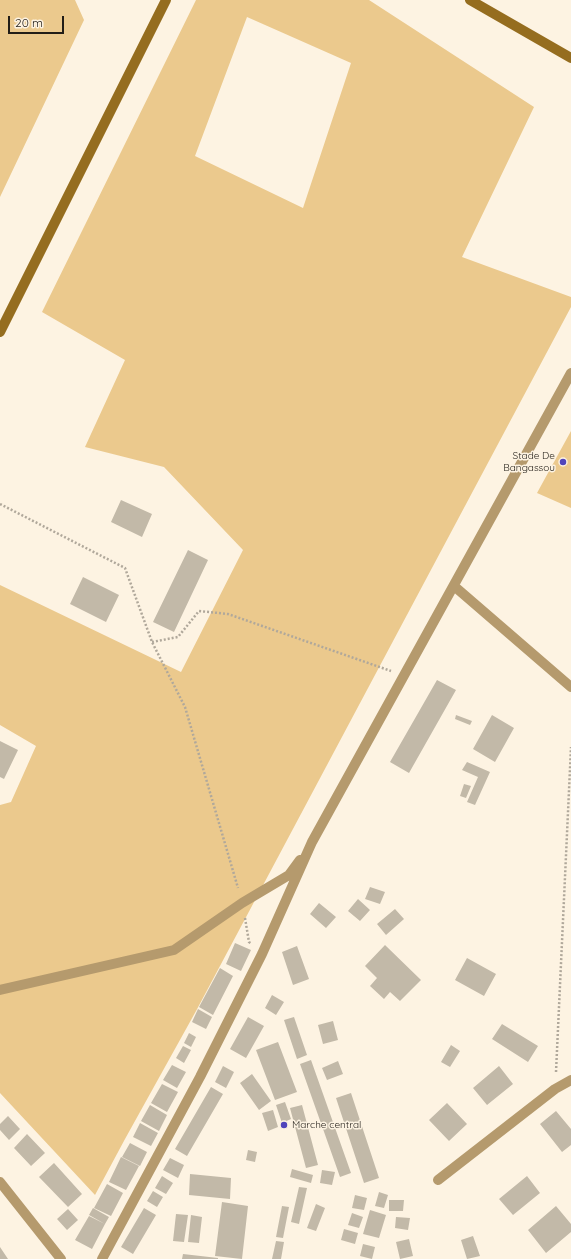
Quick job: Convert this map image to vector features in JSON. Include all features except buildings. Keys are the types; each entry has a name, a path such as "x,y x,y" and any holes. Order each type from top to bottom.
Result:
{"street":[{"path":"0,332 166,0"},
{"path":"470,0 571,58"},
{"path":"102,1259 200,1077 262,954 312,842 571,373"},
{"path":"454,586 571,687"},
{"path":"0,990 174,950 242,903 289,875 312,842"},
{"path":"438,1180 555,1089 571,1080"},
{"path":"0,1182 61,1259"}],"path":[{"path":"0,504 125,568 152,642 185,707 242,903 249,942 262,954"},
{"path":"152,642 178,637 199,612 228,614 404,675"},
{"path":"555,1089 571,747"}],"shaded area":[{"path":"0,0 75,0 84,20 0,197"},
{"path":"196,0 369,0 534,107 462,257 571,297 571,307 196,1011 95,1195 0,1093 0,805 11,802 36,746 0,725 0,585 181,672 243,550 164,467 85,447 125,360 42,312","holes":["247,17 351,63 303,208 195,156"]},
{"name":"Stade De Bangassou","path":"571,431 571,508 537,493"}],"place":[{"name":"Stade De Bangassou","path":"563,462"},
{"name":"Marche central","path":"284,1125"}]}
